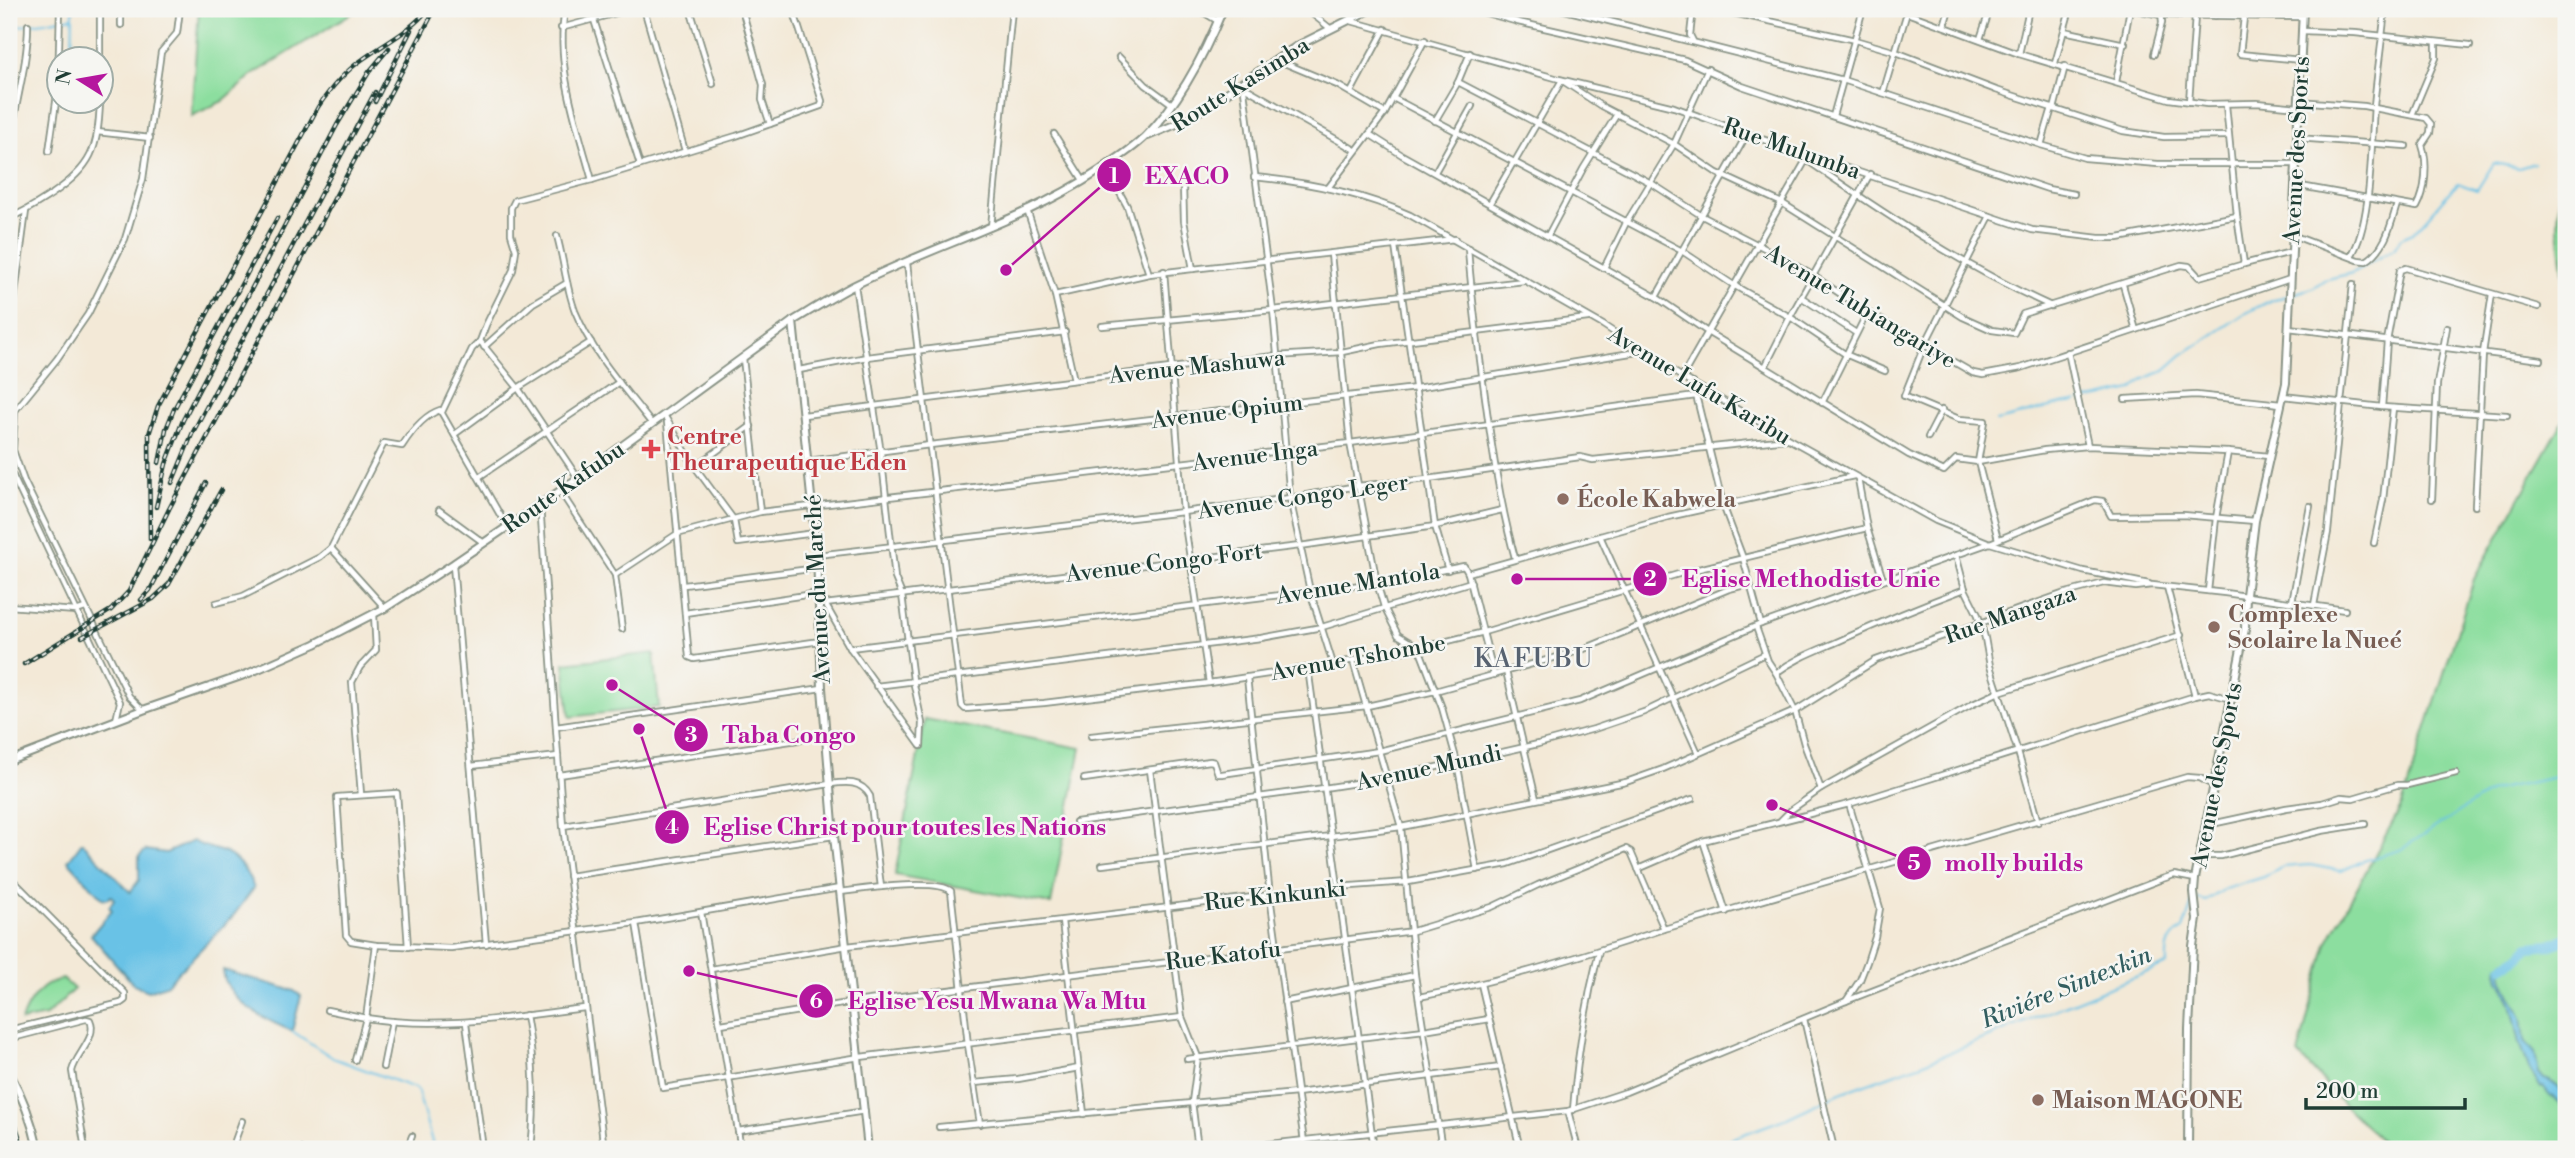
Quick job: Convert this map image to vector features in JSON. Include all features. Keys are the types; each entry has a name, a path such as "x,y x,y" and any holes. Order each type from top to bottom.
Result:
{"street":[{"path":"49,151 58,88 60,9"},
{"path":"100,9 100,46"},
{"path":"121,9 121,25"},
{"path":"9,418 57,359 88,314 112,267 135,209 150,138 161,52 177,33 180,9"},
{"path":"565,9 561,28 571,104 592,180"},
{"path":"561,28 631,9"},
{"path":"644,9 685,151"},
{"path":"690,9 713,84"},
{"path":"742,9 764,85 762,100 770,124"},
{"path":"442,412 472,349 480,341 515,263 511,208 515,200 592,180 821,106 793,9"},
{"path":"991,228 1013,9"},
{"path":"1198,9 1218,21"},
{"name":"Route Kafubu","path":"9,761 143,709 247,674 374,614 453,564 652,424 665,418 793,321 855,285 991,228 1063,194 1146,136 1172,104 1199,59 1223,9"},
{"path":"1306,9 1332,29"},
{"name":"Route Kasimba","path":"1146,136 1186,120 1244,86 1276,59 1297,46 1350,20 1362,11 1371,9"},
{"path":"1472,9 1685,60 1742,86 2048,189 2074,194"},
{"path":"1561,9 1843,80 2040,145 2099,160 2158,164 2295,164"},
{"path":"1693,9 1689,35 1693,41"},
{"path":"1716,9 1855,40 1896,52 1996,90 2142,134 2228,136"},
{"path":"1833,116 1864,9"},
{"path":"1944,26 1949,9"},
{"path":"1980,39 1990,9"},
{"path":"2019,54 2029,9"},
{"path":"2056,64 2070,9"},
{"path":"2116,82 2131,9 2195,16 2302,18"},
{"path":"2215,9 2215,16"},
{"path":"2258,9 2258,17"},
{"name":"Avenue des Sports","path":"2289,328 2303,9"},
{"path":"2351,256 2359,240 2366,197 2385,9"},
{"path":"1883,93 1908,11 2019,54 2169,99 2226,105 2257,103 2374,108 2426,118 2431,124 2430,132 2422,145 2426,155 2421,198 2417,207 2294,185"},
{"path":"2154,54 2162,23 2161,12"},
{"path":"2189,103 2195,16"},
{"path":"2244,17 2240,54 2301,60"},
{"path":"594,20 640,164"},
{"name":"Rue Mulumba","path":"1350,20 1689,113 2032,230 2118,238 2237,216"},
{"path":"9,162 12,129 28,41 28,25"},
{"path":"1351,92 1385,29"},
{"path":"2064,31 2125,44"},
{"path":"2302,31 2470,45"},
{"path":"1328,188 1385,113 1425,40"},
{"path":"2412,115 2436,58 2436,42"},
{"path":"1435,121 1458,82 1470,53"},
{"path":"1119,57 1141,80 1172,104"},
{"path":"1276,59 1351,92 1385,113"},
{"path":"2040,145 2065,66"},
{"path":"1604,268 1626,223 1674,144 1708,69"},
{"path":"1490,203 1561,79 1725,176 1782,203 1946,306 1992,330 2009,334 2017,329 2023,314 2181,265 2189,266 2199,277 2291,252"},
{"name":"Avenue Tubiangariye","path":"1458,82 1651,183 1702,216 1814,276 1867,312 1973,373 1983,375 2021,368 2290,279"},
{"path":"1244,86 1355,150"},
{"path":"1244,86 1273,310 1275,356 1290,498 1310,591 1333,664"},
{"path":"1393,98 1682,251 1846,354 1885,371"},
{"path":"2226,105 2244,264"},
{"path":"1435,172 1472,106"},
{"path":"1548,235 1583,169 1617,114"},
{"path":"9,218 26,211 83,170 91,154 99,116"},
{"path":"97,132 150,138"},
{"path":"1054,134 1083,181"},
{"path":"1369,134 1656,297 1709,333 1909,455 1940,471 1947,469 1956,459 1978,462 2045,450 2088,446 2269,456"},
{"path":"1656,297 1747,134"},
{"path":"2296,138 2406,146"},
{"path":"1790,149 1967,264 2001,284 2052,306"},
{"path":"1682,377 1806,160"},
{"path":"1105,166 1128,206 1149,274"},
{"path":"1765,367 1870,174"},
{"name":"Avenue Lufu Karibu","path":"1254,177 1328,188 1391,206 1455,239 1645,350 1682,377 1787,439 1936,521 1990,543 2096,574 2152,585"},
{"path":"1183,186 1184,220 1193,268"},
{"path":"2292,235 2362,261 2372,257 2388,234 2397,204"},
{"path":"9,313 26,211"},
{"path":"993,211 1006,220"},
{"path":"1027,211 1055,295 1074,380"},
{"path":"1990,216 1924,346 1904,396 1959,419 1985,421 1978,462 1998,539"},
{"path":"557,236 578,318 591,342 652,424"},
{"path":"1055,295 1164,271 1455,239"},
{"path":"1395,246 1435,526 1448,570"},
{"path":"1468,247 1476,331 1495,470 1515,558"},
{"path":"1331,254 1350,443 1377,583 1384,607 1398,635 1419,648 1443,708 1457,762 1477,870"},
{"path":"907,263 959,676"},
{"path":"2382,407 2387,341 2400,270 2406,268 2538,307"},
{"path":"1164,271 1183,512 1209,683"},
{"path":"1102,326 1273,310 1402,293 1525,281"},
{"path":"484,347 533,303 567,283"},
{"path":"2314,605 2328,533 2353,284"},
{"path":"685,613 819,593 849,648 921,746 922,723 913,680 902,595 895,578 881,453 855,285"},
{"path":"2123,285 2136,330"},
{"path":"2475,506 2483,354 2492,294"},
{"path":"1801,297 1856,333"},
{"path":"1822,402 1867,312"},
{"name":"Avenue Mashuwa","path":"804,415 1170,368 1275,356 1342,352 1410,340 1589,318"},
{"name":"Avenue du Marché","path":"793,321 816,533 825,736 868,1149"},
{"path":"2432,499 2435,410 2447,327"},
{"path":"2125,399 2196,395 2282,404 2289,328 2541,360"},
{"path":"799,370 867,357 1065,332"},
{"path":"480,341 517,388 578,478"},
{"path":"455,434 517,388 591,342"},
{"name":"Avenue Opium","path":"808,461 1416,388 1645,350"},
{"path":"2068,352 2088,446"},
{"path":"743,357 760,512"},
{"path":"479,477 620,382"},
{"path":"1693,383 1723,505 1749,584 1765,654 1795,711 1821,789"},
{"name":"Avenue Inga","path":"615,575 677,534 760,512 1489,426 1696,396"},
{"path":"2283,396 2393,408 2507,415"},
{"name":"Avenue des Sports","path":"2188,1149 2189,1028 2197,919 2195,879 2245,629 2245,595 2255,521 2282,404"},
{"path":"2374,543 2383,500 2393,408"},
{"path":"216,603 243,596 320,557 331,548 384,443 402,446 431,414 440,410 442,412"},
{"path":"1928,437 1942,410"},
{"path":"15,411 13,450 24,481 129,696 143,709"},
{"path":"442,412 507,527"},
{"path":"665,418 695,467 734,520 738,542 742,544 816,533"},
{"path":"665,418 691,658 820,641"},
{"path":"695,467 751,426"},
{"name":"Avenue Congo Leger","path":"817,555 1183,512 1580,457 1593,460 1787,439"},
{"path":"2208,591 2216,518 2228,452"},
{"path":"9,468 120,702 116,720"},
{"path":"1856,477 1867,528 1883,580"},
{"name":"Avenue Mantola","path":"849,648 1377,583 1465,566 1468,573 1515,558 1723,505 1856,477"},
{"path":"560,491 615,575 622,629"},
{"path":"1084,779 1209,761 1214,762 1218,774 1322,760 1450,735 1580,701 1758,625 1990,543 2098,499 2103,501 2111,516 2183,515 2255,521"},
{"path":"540,504 563,826 604,1149"},
{"path":"2292,602 2310,506"},
{"path":"439,510 484,543"},
{"name":"Avenue Congo Fort","path":"825,604 1300,546 1435,526 1502,510"},
{"name":"Avenue Tshombe","path":"959,676 963,709 1044,703 1209,683 1353,661 1484,632 1649,582 1867,528"},
{"path":"1600,536 1698,753"},
{"path":"331,548 385,608"},
{"path":"1956,555 1965,589 1980,623 1990,666 2038,821"},
{"path":"453,564 486,944"},
{"path":"684,585 818,568"},
{"path":"1468,573 1494,675"},
{"path":"876,686 1203,646 1322,627 1471,582"},
{"name":"Rue Mangaza","path":"1102,865 1401,827 1626,782 1663,769 1795,711 1865,665 2062,594 2104,583 2245,595 2345,610"},
{"path":"1091,736 1314,713 1367,706 1435,691 1579,651 1730,589 1749,584"},
{"path":"2167,587 2195,696"},
{"path":"1776,673 1791,661 1811,651 1902,612 1965,589"},
{"path":"9,606 76,611 85,608"},
{"path":"361,794 351,685 360,667 376,650 374,614"},
{"path":"1781,821 1791,810 1821,789 1973,704 1999,692 2181,635"},
{"name":"Avenue Mundi","path":"1076,822 1324,789 1388,778 1523,747 1594,729 1644,712 1765,654"},
{"path":"1353,661 1401,827 1413,931 1415,975 1442,1149"},
{"path":"1308,668 1374,1149"},
{"path":"1506,671 1536,799"},
{"path":"1247,677 1259,769 1270,896 1305,1149"},
{"path":"556,727 822,688"},
{"path":"1664,929 1639,869 1703,841 1849,804 2195,696 2209,693 2231,699"},
{"path":"559,775 825,736"},
{"path":"471,766 558,756"},
{"path":"1150,770 1182,1017 1198,1058 1192,1102 1198,1149"},
{"path":"2207,825 2341,797 2353,798 2397,785 2456,773"},
{"path":"1419,997 1481,984 1599,951 1664,929 2193,776 2215,786"},
{"path":"563,826 830,784 856,783 868,791 881,887"},
{"path":"408,947 397,793 361,794 336,799 346,934 351,941 408,947 451,948 636,923 840,890 881,887 949,888 968,1045 981,1124"},
{"name":"Rue Kinkunki","path":"711,969 847,946 1337,887 1408,882 1530,857 1692,799"},
{"path":"1846,1001 1860,980 1879,917 1879,901 1849,804"},
{"path":"2201,856 2221,856 2320,831 2365,824"},
{"path":"569,876 834,835"},
{"path":"1703,841 1726,912"},
{"name":"Rue Katofu","path":"721,1024 854,1002 1413,931 1492,907 1550,880 1629,850 1639,869"},
{"path":"1223,1149 1570,1111 1626,1092 1846,1001 2162,879 2174,875 2195,879"},
{"path":"9,876 125,993 125,1000 121,1003 9,1030"},
{"path":"701,912 741,1149"},
{"path":"1062,921 1084,1114"},
{"path":"636,923 661,1082 665,1088 860,1057 1182,1017"},
{"path":"355,1060 366,1018 376,944"},
{"path":"1578,1149 1570,1111 1587,1000 1599,951"},
{"path":"1284,1002 1415,975"},
{"path":"1481,984 1520,1149"},
{"path":"327,1010 366,1018 425,1024 466,1023 585,1008"},
{"path":"526,1015 533,1069 531,1149"},
{"path":"1187,1059 1424,1030 1489,1019"},
{"path":"1804,1019 1834,1149"},
{"path":"9,1040 90,1020 93,1025 90,1037 75,1060 72,1071 85,1149"},
{"path":"383,1067 393,1021"},
{"path":"466,1023 483,1149"},
{"path":"939,1127 1297,1093 1501,1067"},
{"path":"974,1083 1018,1079 1079,1068"},
{"path":"9,1072 22,1095 33,1124 38,1149"},
{"path":"738,1131 865,1111"},
{"path":"232,1149 243,1121"},
{"path":"407,1149 412,1136"}],"green space":[{"path":"199,9 358,9 251,76 223,101 191,116"},
{"path":"2566,141 2566,293 2558,229 2560,174 2556,154"},
{"path":"2566,416 2566,1149 2390,1149 2349,1110 2298,1054 2327,943 2402,805 2474,579"},
{"path":"654,653 659,707 570,717 564,663"},
{"path":"925,719 1081,748 1051,904 895,875"},
{"path":"63,979 74,989 46,1016 21,1021 36,994 48,984"}],"water":[{"path":"193,841 232,857 245,871 254,888 233,916 166,985 148,991 134,985 91,935 112,910 109,907 114,899 111,896 102,898 68,861 82,842 130,892 139,880 139,856 146,850 166,853"},
{"path":"2507,960 2517,963 2502,971 2504,981 2522,1017 2525,1041 2535,1053 2539,1073 2566,1095 2566,1112 2554,1097 2541,1088 2529,1068 2511,1003 2499,980 2499,965"},
{"path":"223,970 294,991 301,996 292,1031 260,1015 239,1000 225,981"}],"waterway":[{"path":"72,46 73,9"},
{"path":"9,28 73,17"},
{"name":"KAFUBU","path":"2566,144 2561,167 2566,185"},
{"path":"2293,294 2314,287 2324,280 2352,273 2394,249 2401,238 2413,233 2457,183 2477,190 2494,163 2519,168 2534,163"},
{"path":"2081,401 2132,390 2142,380 2165,370 2182,355 2244,314 2274,299 2288,296"},
{"path":"1996,421 2076,402"},
{"name":"KAFUBU","path":"2566,686 2562,695 2566,711"},
{"name":"Riviére Sintexkin","path":"2198,899 2206,901 2225,889 2264,877 2283,867 2310,865 2341,871 2400,850 2493,790 2566,775"},
{"name":"Riviére Sintexkin","path":"1691,1149 1722,1142 1787,1118 1840,1093 1927,1062 2167,964 2169,943 2174,935 2183,929 2193,901"},
{"name":"KAFUBU","path":"2503,967 2520,957 2529,947 2550,945 2566,938"},
{"name":"Riviére Sintexkin","path":"292,1031 333,1058 417,1089 434,1149"}],"railway":[{"path":"150,539 149,434 158,406 318,107 350,69 406,30 428,9"},
{"path":"24,664 111,610 129,591 169,509 435,9"},
{"path":"375,102 411,30"},
{"path":"156,507 166,464 183,420 337,125 369,72 389,48"},
{"path":"172,483 193,432 375,92"},
{"path":"159,463 166,429 174,409 277,218"},
{"path":"141,600 150,590 206,483"},
{"path":"82,637 153,599 169,584 221,490"},
{"path":"9,1104 23,1149"}],"place":[{"name":"EXACO","path":"1006,270"},
{"name":"Centre Theurapeutique Eden","path":"651,449"},
{"name":"École Kabwela","path":"1563,499"},
{"name":"Eglise Methodiste Unie","path":"1517,579"},
{"name":"Complexe Scolaire la Nueé","path":"2214,627"},
{"name":"Taba Congo","path":"612,685"},
{"name":"Eglise Christ pour toutes les Nations","path":"639,729"},
{"name":"molly builds","path":"1772,805"},
{"name":"Eglise Yesu Mwana Wa Mtu","path":"689,971"},
{"name":"Maison MAGONE","path":"2038,1100"}],"district":[{"name":"KAFUBU","path":"1534,658"}]}
